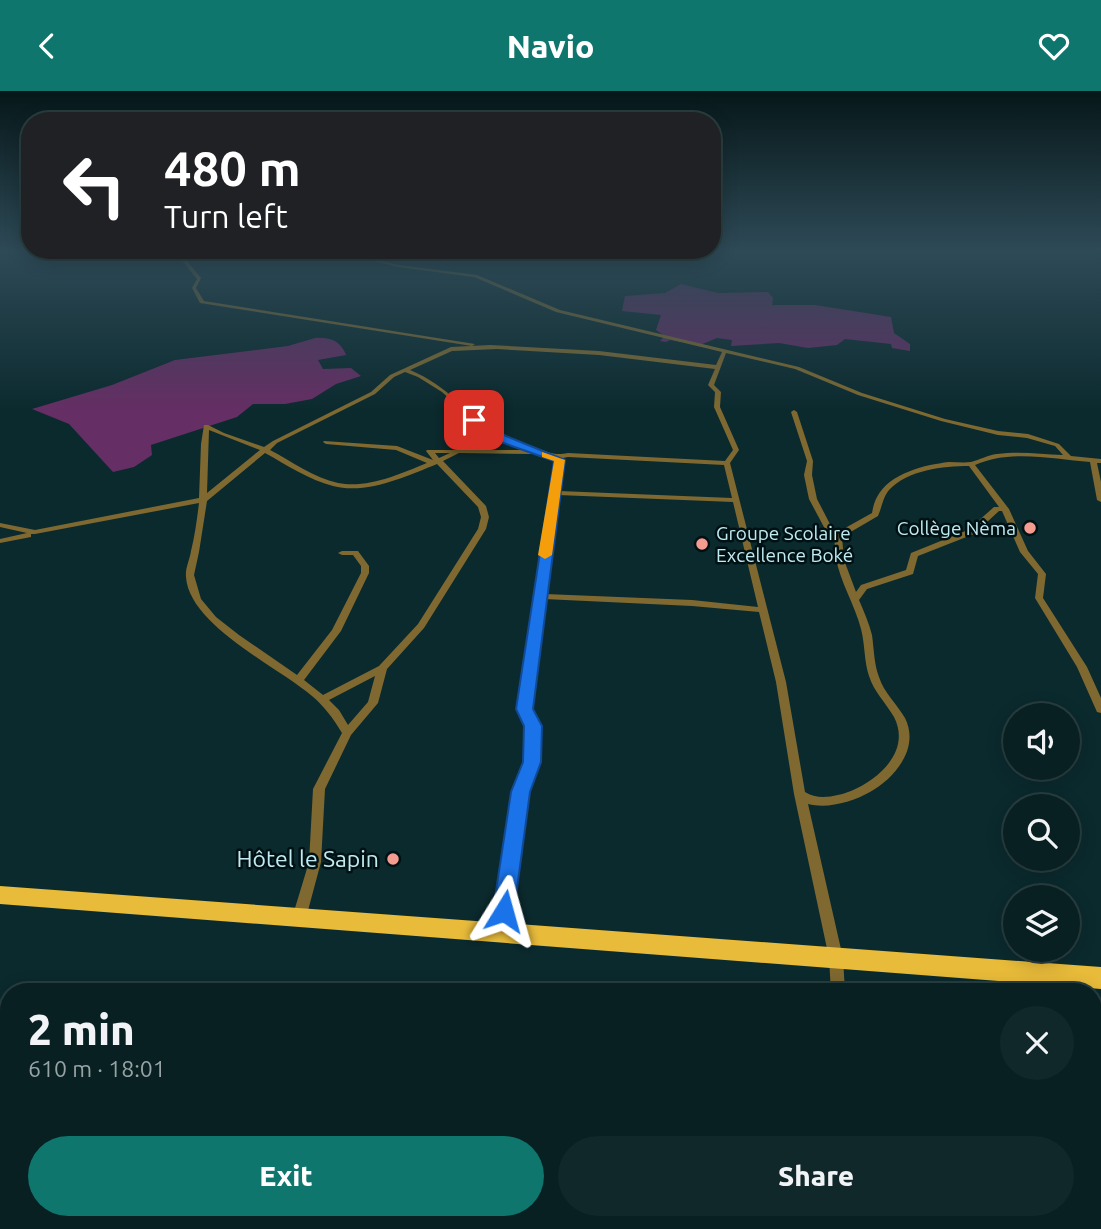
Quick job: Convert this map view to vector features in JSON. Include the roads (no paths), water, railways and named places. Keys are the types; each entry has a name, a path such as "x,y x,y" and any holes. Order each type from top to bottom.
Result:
{"highway":[{"path":"0,895 836,958 1044,983 1101,978"}],"street":[{"path":"215,304 495,348"},
{"path":"542,304 558,311 797,368 860,394 943,420 999,433 1028,436 1057,445 1070,459"},
{"path":"0,541 202,500 265,450 298,429 373,393 405,370 452,349 495,348 599,353 716,366"},
{"path":"724,352 716,366 712,385 718,392 717,407 736,450 727,463 734,500 752,558 781,681 800,794 836,958 837,983"},
{"path":"405,370 430,378 474,420 502,438 535,452 557,457 568,455 727,463"},
{"path":"794,412 810,461 808,475 813,499 829,530 838,536"},
{"path":"347,733 343,719 298,681 233,634 199,603 190,580 207,473 204,444 206,426 223,436 265,450 328,481 345,486 367,483 435,462"},
{"path":"326,442 397,448 435,462"},
{"path":"321,700 382,669 421,627 482,529 485,517 482,506 435,462 429,451 535,452"},
{"path":"500,934 521,792 532,762 533,726 524,709 557,493 560,460 557,457"},
{"path":"838,536 875,514 880,496 904,477 932,465 971,464 978,459 996,457 1097,460 1101,500"},
{"path":"971,464 1005,509 1021,540 1024,552 1042,574 1039,599 1083,667 1101,709"},
{"path":"557,493 734,500"},
{"path":"855,600 864,586 909,572 914,555 971,532 997,509 1005,509"},
{"path":"0,525 35,532"},
{"path":"800,794 806,800 817,801 858,794 883,778 896,761 904,743 902,724 879,691 867,656 866,631 840,560 838,536"},
{"path":"298,681 336,631 365,573 365,566 355,553 342,553"},
{"path":"540,597 692,603 763,610"},
{"path":"299,919 315,862 320,789 347,733 373,703 382,669"}],"place":[{"name":"Collège Nèma","path":"1030,528"},
{"name":"Groupe Scolaire Excellence Boké","path":"702,544"},
{"name":"Hôtel le Sapin","path":"393,859"}]}
